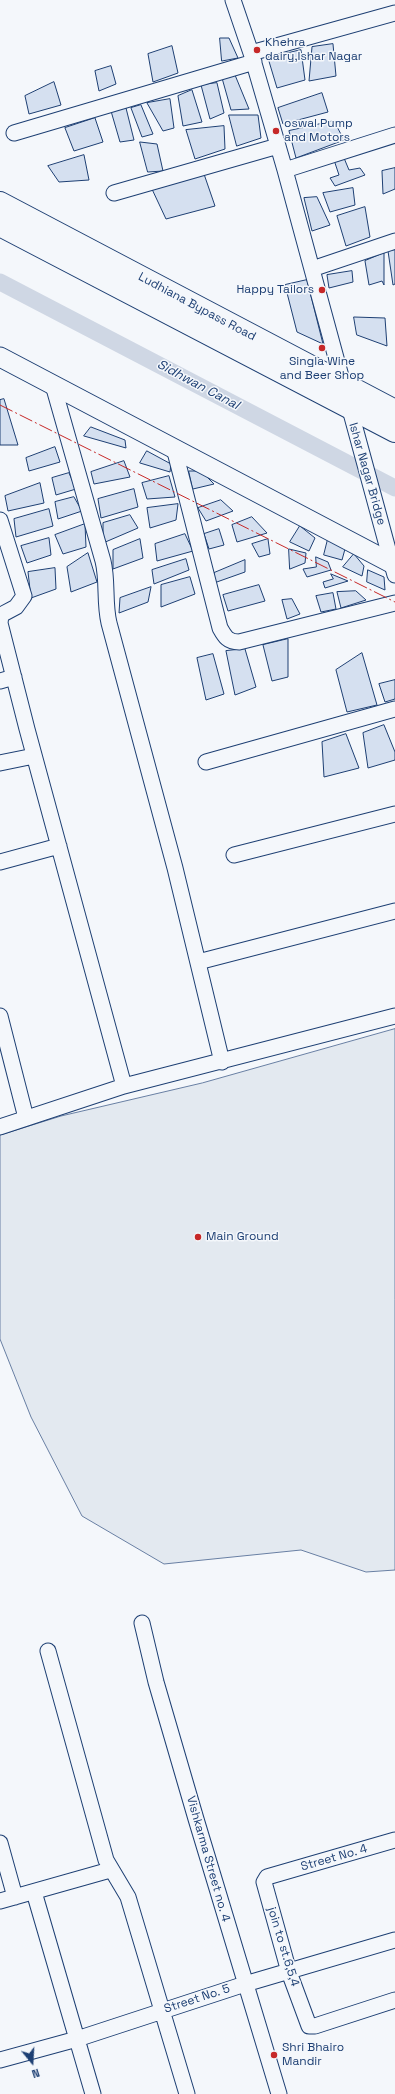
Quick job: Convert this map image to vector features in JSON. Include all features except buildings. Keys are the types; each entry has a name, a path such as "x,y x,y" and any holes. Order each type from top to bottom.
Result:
{"highway":[{"name":"Ludhiana Bypass Road","path":"0,203 395,411"},
{"name":"Ludhiana Bypass Road","path":"0,225 351,416 395,431"}],"street":[{"name":"Ishar Nagar Bridge","path":"233,0 253,58 285,170 342,384 394,568"},
{"path":"14,133 395,13"},
{"path":"285,170 395,135"},
{"path":"114,192 278,146"},
{"path":"312,269 395,241"},
{"path":"0,357 174,448 394,568"},
{"path":"53,384 103,561 106,574 106,608 109,623 156,797 222,1062"},
{"path":"174,448 220,628 226,638 232,642 239,642 395,603"},
{"path":"0,520 24,596 16,607 1,615 0,623 7,679 34,756 124,1086"},
{"path":"206,762 395,709"},
{"path":"0,763 34,756"},
{"path":"234,855 395,814"},
{"path":"0,862 59,846"},
{"path":"198,962 395,911"},
{"path":"0,1016 26,1118"},
{"path":"0,1126 124,1086 222,1062 395,1016"},
{"name":"Vishkarma Street no. 4","path":"142,1623 156,1682 279,2094"},
{"path":"48,1651 110,1870 128,1897 187,2094"},
{"name":"Street No. 4","path":"274,1875 395,1840"},
{"path":"0,1843 15,1897"},
{"path":"0,1901 110,1870"},
{"name":"join to st.6,5,4","path":"274,1875 267,1877 264,1882 290,1972 308,2025 315,2026 395,2000"},
{"path":"34,1892 93,2094"},
{"name":"Street No. 5","path":"0,2060 77,2039 245,1984 395,1940"}],"shaded area":[{"name":"Main Ground","path":"395,1029 395,1570 366,1572 301,1550 164,1564 82,1516 31,1417 0,1339 0,1135 61,1116 202,1083"}],"waterway":[{"name":"Sidhwan Canal","path":"0,282 395,488"}],"power":[{"path":"0,405 395,602"}],"place":[{"name":"Khehra dairy,Ishar Nagar","path":"257,50"},
{"name":"oswal Pump and Motors","path":"276,131"},
{"name":"Happy Tailors","path":"322,290"},
{"name":"Singla Wine and Beer Shop","path":"322,348"},
{"name":"Main Ground","path":"198,1237"},
{"name":"Shri Bhairo Mandir","path":"274,2055"}]}
